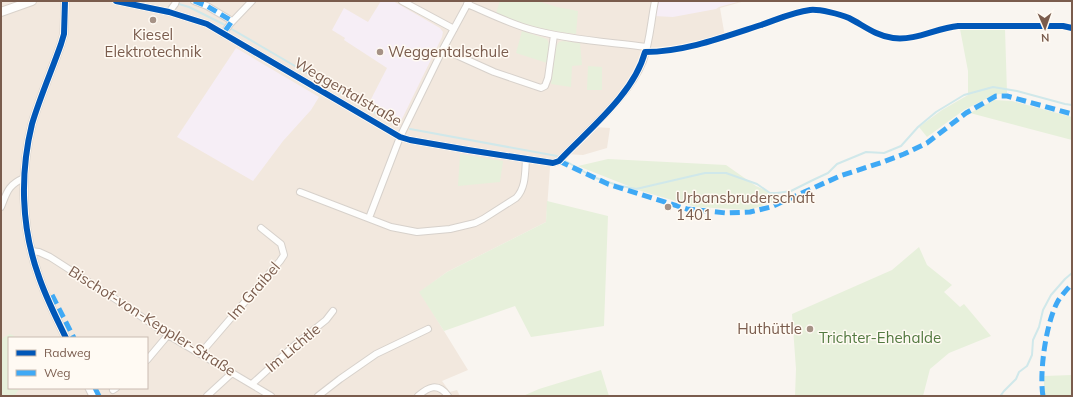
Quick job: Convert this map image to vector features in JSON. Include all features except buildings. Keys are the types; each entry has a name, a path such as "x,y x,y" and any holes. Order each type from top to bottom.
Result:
{"main road":[{"path":"1,12 32,1"}],"street":[{"path":"65,1 65,18"},
{"path":"66,337 41,284 31,251 24,207 24,178 32,124 61,44 65,18 70,1"},
{"name":"Weggentalstraße","path":"116,1 169,12 207,24 224,32 400,137 468,150 554,163 559,161 600,120 628,86 640,68 646,47 655,1"},
{"path":"169,12 176,1"},
{"path":"194,1 207,6 231,22"},
{"path":"224,32 231,22 252,1"},
{"path":"402,1 454,29"},
{"path":"369,218 400,137 443,48 468,2 520,26 554,35 646,47"},
{"path":"443,48 494,72 541,88 545,86 548,78 554,35"},
{"path":"300,192 399,229 417,232 450,229 476,223 519,195 523,186 526,159"},
{"path":"1,207 9,187 14,182 24,178"},
{"name":"Im Graibel","path":"200,354 284,255 281,244 261,228"},
{"name":"Bischof-von-Keppler-Straße","path":"31,251 39,252 59,262 124,304 168,335 271,396"},
{"name":"Im Lichtle","path":"252,384 296,344 326,320 333,311"},
{"path":"318,396 376,354 428,329"},
{"path":"148,359 168,335"},
{"path":"207,396 232,373"},
{"path":"418,396 424,390 433,387 441,388 448,396"}],"shaded area":[{"path":"1,1 745,1 720,8 725,37 655,52 645,52 640,68 594,127 610,128 607,148 583,155 566,154 550,167 546,222 447,272 420,292 468,370 442,381 450,392 457,390 460,396 1,396"},
{"name":"Weggentalschule","path":"381,1 393,1 440,28 443,32 442,37 401,121 396,124 367,107 387,68 344,40 345,38 332,30 344,8 368,22"},
{"path":"657,1 741,1 716,9 673,17 654,16"},
{"path":"236,48 319,97 311,110 283,141 253,181 177,137"}],"green space":[{"path":"500,1 538,1 557,7 578,11 576,34 535,26 496,13"},
{"path":"960,29 1005,29 1007,93 994,95 964,110 927,137 919,127 942,110 968,95 968,71"},
{"path":"522,31 547,39 549,44 547,63 516,53"},
{"path":"559,42 580,43 582,65 572,66 571,87 551,84 556,46"},
{"path":"588,66 602,67 602,90 587,90"},
{"path":"994,100 1012,101 1072,117 1072,140 970,113"},
{"path":"460,154 503,161 500,182 458,186"},
{"path":"608,159 726,165 756,186 776,195 777,201 749,210 696,207 641,191 578,166"},
{"path":"547,201 608,216 604,326 531,337 515,306 444,331 419,292 447,272 546,222"},
{"name":"Trichter-Ehehalde","path":"919,247 927,265 952,285 944,292 960,307 964,304 991,336 949,353 930,369 923,396 795,396 796,369 792,314 892,270"},
{"path":"10,334 16,337 8,337 8,389 19,389 14,396 1,396 1,341 4,337"},
{"path":"601,370 609,396 523,396 539,389"},
{"path":"1072,375 1072,396 1044,396 1044,376"}],"waterway":[{"path":"179,4 189,7 223,24 396,125"},
{"path":"410,129 557,156 593,177 617,185 636,189 705,173 726,173 757,184 770,193 777,193 791,191 828,173 837,164 866,152 884,153 901,146 918,127 936,112 964,95 993,87 1017,91 1072,105"},
{"path":"1003,396 1001,395 1016,379 1019,372 1027,366 1032,355 1033,340 1039,327 1043,310 1051,295 1072,273"}],"marked path":[{"path":"194,1 207,6 232,21 223,34"},
{"path":"559,161 608,184 687,209 726,213 750,212 771,207 840,176 904,154 927,143 966,113 996,96 1007,96 1072,114"},
{"path":"1043,396 1042,374 1044,348 1050,321 1058,301 1072,284"},
{"path":"52,295 73,337"},
{"path":"96,389 99,396"}],"cycle path":[{"path":"65,1 64,34 35,114 28,143 25,161 24,199 25,218 32,256 44,290 66,337"},
{"path":"116,1 169,12 207,24 400,137 468,150 553,163 559,161 621,97 631,82 645,52 689,47 761,25 791,14 810,10 835,13 845,16 875,33 893,38 910,38 958,26 1063,26 1072,28"}],"place":[{"name":"Kiesel Elektrotechnik","path":"153,20"},
{"name":"Weggentalschule","path":"380,52"},
{"name":"Urbansbruderschaft 1401","path":"668,207"},
{"name":"Huthüttle","path":"810,329"}]}
